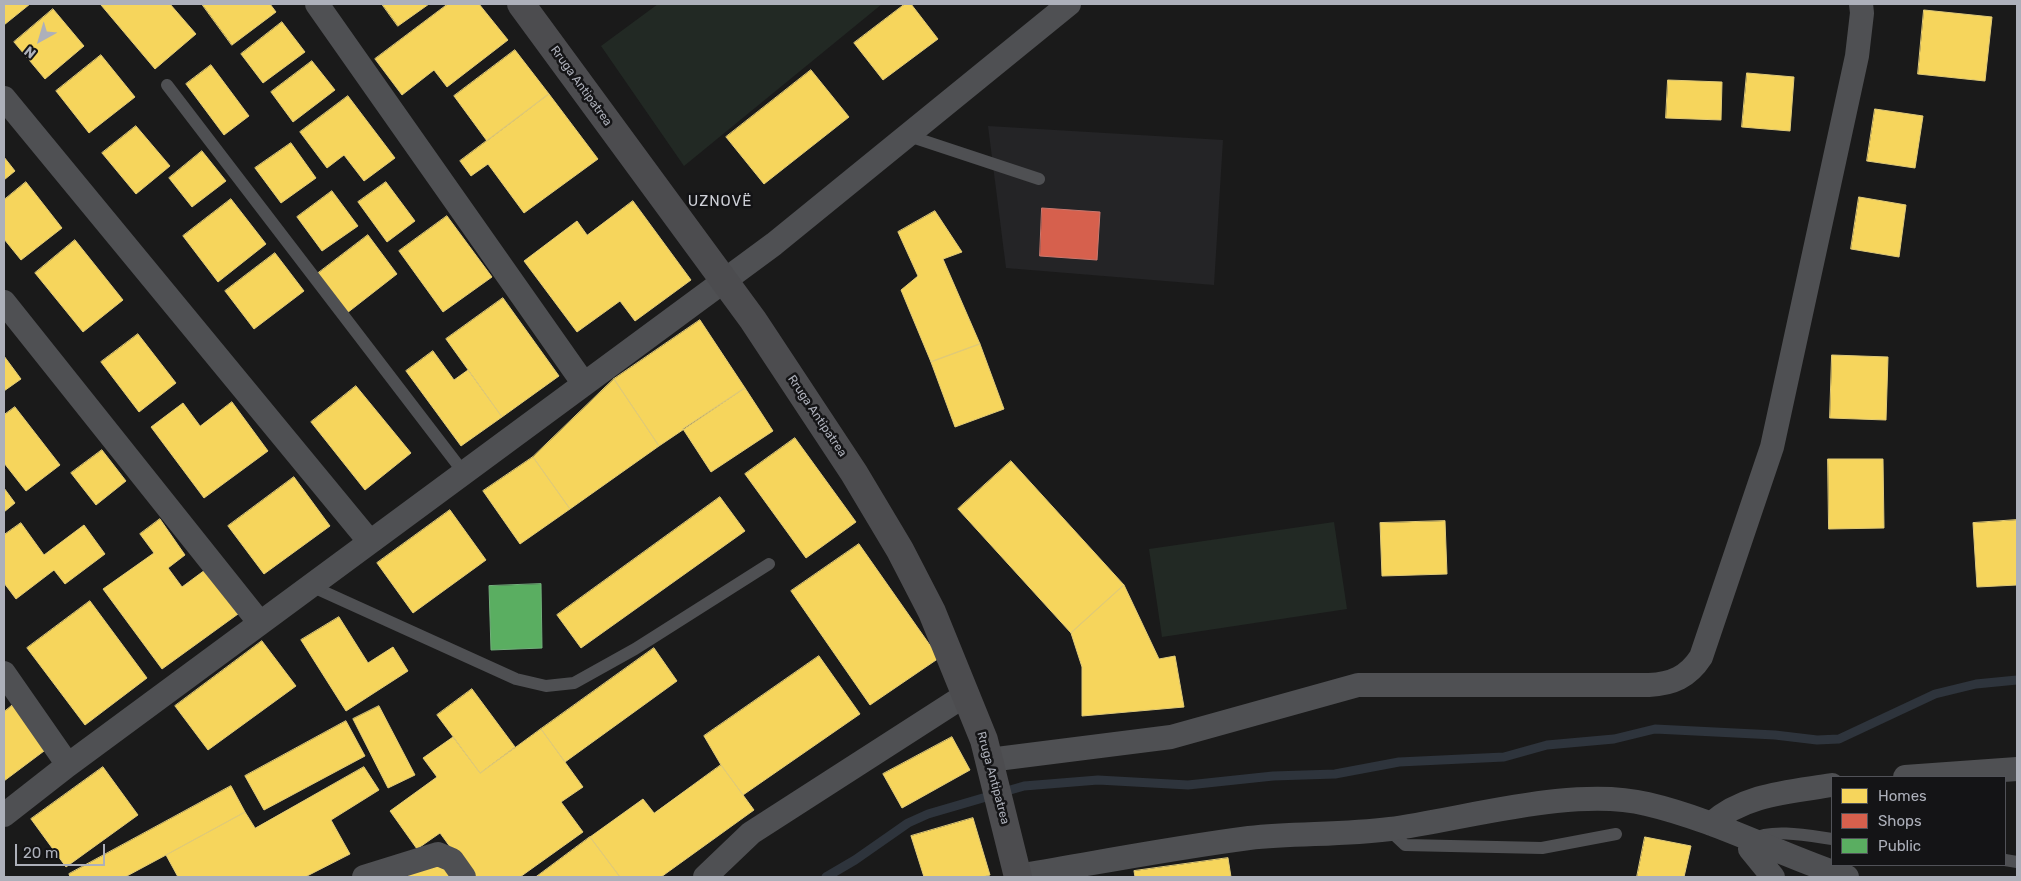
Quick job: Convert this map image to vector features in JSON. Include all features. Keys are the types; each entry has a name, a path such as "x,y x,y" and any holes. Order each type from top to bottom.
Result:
{"main road":[{"name":"Rruga Antipatrea","path":"521,4 753,320 854,473 900,550 932,612 967,694 991,770 1018,877"}],"street":[{"path":"317,4 584,384"},
{"path":"4,815 68,765 774,244 1069,4"},
{"path":"991,770 1171,737 1358,685 1649,685 1666,684 1680,679 1694,669 1701,657 1772,447 1857,56 1862,12 1861,4"},
{"path":"4,98 370,542"},
{"path":"4,302 260,623"},
{"path":"4,673 68,765"},
{"path":"705,877 751,833 967,694"},
{"path":"1917,776 2017,768"},
{"path":"1711,824 1722,814 1740,804 1778,794 1831,785"},
{"path":"1018,877 1250,838 1388,829 1540,804 1601,799 1647,804 1711,824 1847,877"},
{"path":"1751,841 1750,849 1772,877"},
{"path":"364,877 438,854 452,860 464,877"}],"lane":[{"path":"167,85 464,473"},
{"path":"906,135 1039,179"},
{"path":"311,586 516,678 546,686 574,683 635,649 769,564"},
{"path":"1388,829 1405,845 1522,848 1542,848 1616,834"},
{"path":"1751,841 1755,837 1767,834 1831,839"}],"shaded area":[{"path":"658,4 882,4 684,166 601,46"},
{"path":"988,126 1223,140 1214,285 1006,268"},
{"path":"1334,522 1347,609 1162,637 1149,549"}],"building: Homes":[{"path":"4,4 30,4 4,25"},
{"path":"170,4 196,34 155,69 101,5"},
{"path":"202,4 270,4 276,12 232,45"},
{"path":"382,4 429,4 398,26"},
{"path":"448,4 479,4 508,40 447,87 434,70 402,95 375,59"},
{"path":"905,4 911,4 938,39 883,80 854,43"},
{"path":"53,9 84,46 45,79 14,42"},
{"path":"1924,10 1992,17 1985,81 1918,74"},
{"path":"282,22 305,52 263,83 241,54"},
{"path":"515,50 549,94 487,141 454,96"},
{"path":"101,55 135,97 89,133 56,91"},
{"path":"312,61 335,90 293,122 271,92"},
{"path":"211,65 249,116 224,135 186,84"},
{"path":"811,70 849,117 764,184 726,137"},
{"path":"1747,73 1794,77 1790,131 1742,127"},
{"path":"1668,80 1722,82 1721,120 1666,118"},
{"path":"549,94 598,159 524,213 488,164 471,176 460,161"},
{"path":"348,96 395,158 364,181 344,155 327,168 300,132"},
{"path":"1875,109 1923,116 1915,168 1867,161"},
{"path":"136,126 170,166 136,194 102,153"},
{"path":"291,143 316,178 281,203 255,168"},
{"path":"202,151 226,181 192,207 169,178"},
{"path":"4,157 15,171 4,180"},
{"path":"26,182 62,228 21,260 4,239 4,200"},
{"path":"386,182 415,221 387,242 358,202"},
{"path":"332,191 358,226 322,251 297,217"},
{"path":"1859,197 1906,205 1899,257 1851,249"},
{"path":"231,199 266,244 218,282 183,236"},
{"path":"633,201 691,280 635,321 620,301 577,332 524,261 577,221 587,235"},
{"path":"935,211 962,252 943,259 980,344 931,362 901,290 918,276 898,232"},
{"path":"447,216 492,277 443,312 399,251"},
{"path":"368,235 397,274 347,313 317,274"},
{"path":"75,240 123,300 83,332 35,273"},
{"path":"275,253 304,291 254,329 225,291"},
{"path":"503,298 559,376 502,417 446,339"},
{"path":"700,320 745,388 659,446 614,379"},
{"path":"138,334 176,383 139,412 101,362"},
{"path":"980,344 1004,409 955,427 931,362"},
{"path":"433,351 454,380 468,370 502,417 461,446 406,371"},
{"path":"1832,355 1888,357 1886,420 1830,418"},
{"path":"4,356 21,379 4,391"},
{"path":"614,379 659,446 570,509 533,457"},
{"path":"356,386 411,453 365,490 311,422"},
{"path":"745,388 773,431 711,472 683,429"},
{"path":"232,402 268,451 204,498 151,427 183,403 200,426"},
{"path":"15,407 60,465 26,491 4,463 4,415"},
{"path":"795,438 856,522 806,558 745,474"},
{"path":"102,450 126,481 96,505 71,473"},
{"path":"533,457 570,509 520,544 483,491"},
{"path":"1828,459 1883,459 1884,528 1829,529"},
{"path":"1011,461 1124,585 1071,633 958,509"},
{"path":"294,477 330,526 264,574 228,526"},
{"path":"4,488 15,503 4,512"},
{"path":"720,497 745,531 581,648 557,615"},
{"path":"450,510 486,560 413,613 377,563"},
{"path":"160,519 185,555 168,568 182,587 205,570 238,614 162,669 103,589 154,553 140,534"},
{"path":"2017,520 2017,585 1977,587 1973,523"},
{"path":"1445,521 1447,574 1382,576 1380,523"},
{"path":"21,523 44,555 84,525 105,554 65,584 54,570 16,599 4,583 4,535"},
{"path":"859,544 939,658 870,705 791,591"},
{"path":"1124,585 1159,659 1175,656 1184,707 1082,716 1082,667 1071,633"},
{"path":"90,601 147,678 85,725 27,648"},
{"path":"339,617 368,663 393,647 408,671 346,711 301,640"},
{"path":"262,641 296,686 208,750 175,706"},
{"path":"654,648 677,681 565,762 541,729"},
{"path":"819,656 860,714 743,795 721,765 704,736"},
{"path":"472,689 515,747 480,773 437,715"},
{"path":"14,704 48,748 4,781 4,712"},
{"path":"379,706 415,775 388,788 353,719"},
{"path":"346,721 365,756 264,810 245,776"},
{"path":"541,729 583,787 561,802 583,832 520,877 472,877 440,833 417,849 390,811 437,777 423,758 453,737 480,773"},
{"path":"952,737 970,770 902,808 883,774"},
{"path":"721,765 754,810 661,877 620,877 590,837 643,799 654,813"},
{"path":"103,767 138,815 66,867 31,819"},
{"path":"364,767 379,790 331,820 350,854 305,877 178,877 166,855 245,812 255,828"},
{"path":"231,786 245,812 125,877 70,877 69,874"},
{"path":"973,818 990,875 982,877 924,877 911,836"},
{"path":"590,837 620,877 536,877"},
{"path":"1645,837 1691,846 1684,877 1637,877"},
{"path":"1228,858 1231,877 1135,877 1134,871"},
{"path":"445,861 450,877 392,877"}],"building: Shops":[{"path":"1042,208 1100,212 1097,260 1040,256"}],"building: Public":[{"path":"541,584 542,648 491,650 489,586"}],"waterway":[{"path":"826,877 855,860 908,823 928,814 1024,786 1098,780 1188,785 1273,776 1335,774 1399,762 1504,757 1547,745 1614,739 1655,729 1775,735 1817,740 1839,739 1935,694 1976,684 2017,680"}],"district":[{"name":"UZNOVË","path":"720,202"}]}
